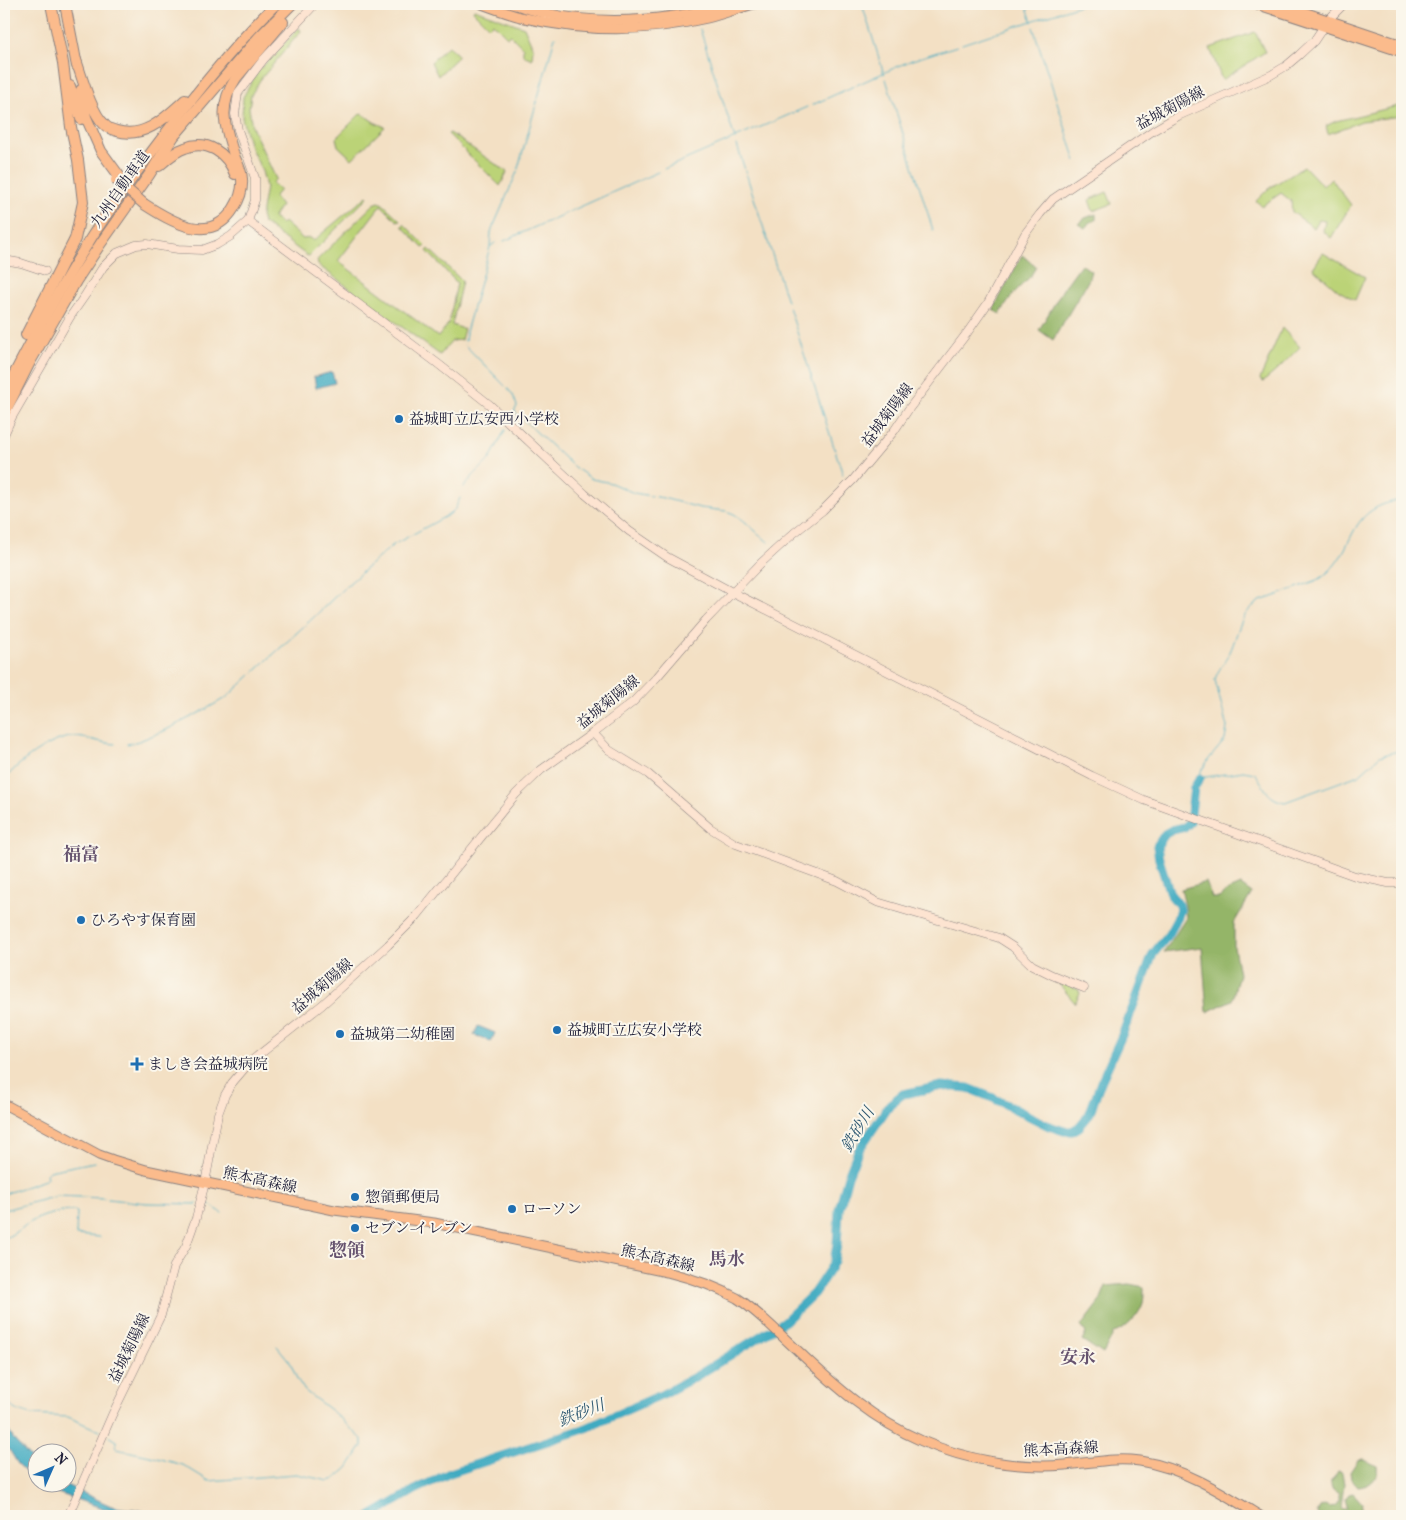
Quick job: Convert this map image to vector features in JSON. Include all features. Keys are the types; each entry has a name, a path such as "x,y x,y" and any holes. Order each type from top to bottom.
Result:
{"highway":[{"path":"4,393 25,338 75,239 83,202 63,63 51,4"},
{"path":"65,4 86,117 100,151 118,178"},
{"name":"九州自動車道","path":"4,393 42,321 92,237 139,169 203,84 276,4"},
{"name":"九州自動車道","path":"4,414 30,362 72,288 174,136 258,37 292,4"},
{"path":"63,63 86,134 97,154 118,178 167,219 198,229 210,228 222,222 232,212 241,195 242,179 226,131 224,115 224,104 230,88 243,68 298,4"},
{"path":"76,60 96,114 104,125 125,133 140,132 153,126 203,84"},
{"path":"146,203 174,217 202,222 216,218 224,213 233,199 236,186 236,175 228,160 218,151 202,144 178,150 149,175"}],"main road":[{"path":"482,4 524,18 616,30 655,27 706,18 754,4"},
{"path":"512,4 544,8 587,19 613,20 656,19 706,11 731,4"},
{"path":"1256,4 1402,45"},
{"path":"1280,4 1402,52"},
{"name":"熊本高森線","path":"4,1104 68,1139 113,1160 146,1170 334,1210 434,1223 682,1276 712,1286 738,1299 776,1330 823,1375 868,1411 892,1427 923,1441 968,1456 1023,1466 1068,1465 1112,1459 1142,1461 1167,1468 1200,1482 1260,1516"}],"street":[{"path":"4,435 12,417 70,317 103,267 117,253 136,245 147,244 178,249 202,250 218,244 231,236 248,221 255,200 254,178 238,130 235,114 238,93 262,60 315,4"},
{"name":"益城菊陽線","path":"70,1513 112,1416 161,1315 174,1266 186,1246 200,1204 218,1114 225,1095 237,1076 250,1062 322,1005 388,945 417,916 530,779 634,702 732,592 761,563 822,510 853,480 894,431 967,333 988,303 1025,234 1053,199 1154,130 1178,116 1286,66 1314,41 1326,23 1344,4"},
{"path":"524,18 536,17 544,8 552,23"},
{"path":"248,221 490,405 585,494 629,531 667,557 1092,776 1162,807 1355,876 1388,883 1402,883"},
{"path":"4,260 21,263 45,272"},
{"path":"593,733 609,750 648,774 710,828 736,844 837,881 877,902 999,938 1013,947 1032,965 1084,988"}],"green space":[{"path":"474,9 524,27 533,48 532,59 523,55 523,48 510,35 507,37 493,23 489,27 473,11"},
{"path":"299,28 301,31 260,80 251,95 249,108 252,127 276,179 272,183 280,190 274,197 281,206 273,218 282,224 284,222 303,239 310,238 313,241 368,197 309,256 263,223 261,216 266,187 262,171 249,144 242,118 243,97 258,71"},
{"path":"1255,32 1265,52 1222,80 1210,48"},
{"path":"448,46 459,56 438,76 431,62"},
{"path":"1402,105 1402,116 1362,121 1328,134 1326,126 1336,121"},
{"path":"361,113 385,127 352,159 338,146 336,138"},
{"path":"450,133 507,172 500,186 448,134"},
{"path":"1304,166 1323,186 1331,178 1351,205 1331,238 1323,231 1325,221 1319,220 1314,228 1292,212 1291,201 1281,193 1262,206 1256,201 1268,189"},
{"path":"1107,192 1112,204 1093,211 1089,200"},
{"path":"379,202 400,220 397,221 381,205 338,261 438,337 449,323 457,283 427,251 429,249 462,281 452,325 464,329 461,340 452,341 440,355 318,265 317,260 374,204"},
{"path":"1096,214 1096,220 1089,223 1085,228 1078,224 1085,218"},
{"path":"404,224 426,246 423,248 402,226"},
{"path":"1323,253 1365,277 1355,300 1339,291 1313,268"},
{"path":"1022,255 1036,267 1030,277 1014,293 1000,314 993,310"},
{"path":"1081,264 1091,271 1088,281 1053,340 1039,330 1063,289"},
{"path":"1282,328 1300,347 1263,382 1260,379"},
{"path":"1206,882 1212,898 1219,898 1227,891 1241,885 1252,893 1234,923 1234,947 1239,974 1232,1000 1207,1012 1202,947 1164,952 1186,918 1181,889"},
{"path":"1056,980 1078,989 1080,993 1075,1003"},
{"path":"1129,1284 1144,1287 1143,1303 1132,1321 1114,1333 1103,1354 1082,1340 1086,1333 1081,1326 1100,1301 1106,1286"},
{"path":"1363,1459 1377,1466 1377,1475 1370,1483 1358,1487 1351,1479 1350,1472 1358,1460"},
{"path":"1338,1471 1342,1472 1344,1484 1341,1507 1346,1509 1345,1499 1349,1494 1353,1493 1362,1503 1361,1508 1353,1516 1318,1516 1317,1513 1320,1507 1324,1505 1335,1506 1339,1501 1339,1494 1331,1486"}],"water":[{"path":"332,372 335,383 316,388 314,377"},
{"path":"478,1026 495,1033 491,1042 474,1035"},
{"path":"4,1424 15,1441 28,1455 28,1474 18,1464 4,1441"},
{"path":"78,1491 111,1506 143,1510 161,1516 126,1516 55,1492"}],"waterway":[{"path":"692,4 693,8"},
{"path":"862,4 884,74"},
{"path":"1026,4 1032,22"},
{"path":"962,44 1083,4"},
{"path":"1033,27 1076,161"},
{"path":"700,29 735,139"},
{"path":"465,341 490,247 491,232 517,172 555,37"},
{"path":"812,105 912,60 957,46"},
{"path":"886,79 933,230"},
{"path":"664,169 807,107"},
{"path":"737,145 787,301"},
{"path":"504,241 658,172"},
{"path":"491,246 495,243"},
{"path":"789,307 843,475"},
{"path":"465,345 505,386"},
{"path":"508,389 513,395 517,406 511,418"},
{"path":"515,412 574,467 592,479 611,483 634,493 663,498 700,508 726,511 743,520 768,542"},
{"path":"464,487 490,459 505,430"},
{"path":"127,744 164,731 227,697 393,545 450,514 455,509 460,498"},
{"path":"1402,500 1383,504 1360,521 1333,567 1321,578 1260,601 1248,612 1240,624 1233,645 1215,680 1227,727 1225,740 1201,771 1200,778 1243,771 1255,773 1270,795 1285,802 1359,775 1380,756 1402,750"},
{"path":"4,781 25,760 64,738 78,737 115,744"},
{"name":"鉄砂川","path":"371,1516 415,1490 450,1473 584,1429 663,1394 695,1377 785,1321 814,1293 830,1269 834,1261 837,1245 839,1210 848,1176 858,1151 890,1104 903,1094 942,1086 968,1088 993,1098 1049,1126 1064,1131 1072,1131 1079,1127 1089,1115 1153,954 1169,934 1177,919 1180,910 1179,905 1170,894 1157,846 1165,834 1185,827 1190,822 1194,788 1200,778"},
{"path":"4,1194 45,1180 47,1178 46,1174 49,1171 94,1162"},
{"path":"4,1210 57,1196 104,1198"},
{"path":"108,1199 147,1203 197,1204"},
{"path":"203,1204 209,1204 222,1213"},
{"path":"4,1239 41,1217 74,1211 77,1212 76,1235 100,1237"},
{"path":"108,1436 116,1441 117,1449 183,1465 209,1481 296,1474 329,1481 335,1479 348,1468 362,1446 362,1439 333,1412 305,1391 297,1379 290,1362 277,1346"},
{"path":"4,1399 14,1409 21,1412 31,1415 68,1417 100,1431"}],"place":[{"name":"益城町立広安西小学校","path":"399,419"},
{"name":"ひろやす保育園","path":"81,920"},
{"name":"益城町立広安小学校","path":"557,1030"},
{"name":"益城第二幼稚園","path":"340,1034"},
{"name":"ましき会益城病院","path":"137,1064"},
{"name":"惣領郵便局","path":"355,1197"},
{"name":"ローソン","path":"512,1209"},
{"name":"セブン-イレブン","path":"355,1228"}],"district":[{"name":"福富","path":"81,854"},
{"name":"惣領","path":"347,1250"},
{"name":"馬水","path":"727,1259"},
{"name":"安永","path":"1078,1357"}]}
